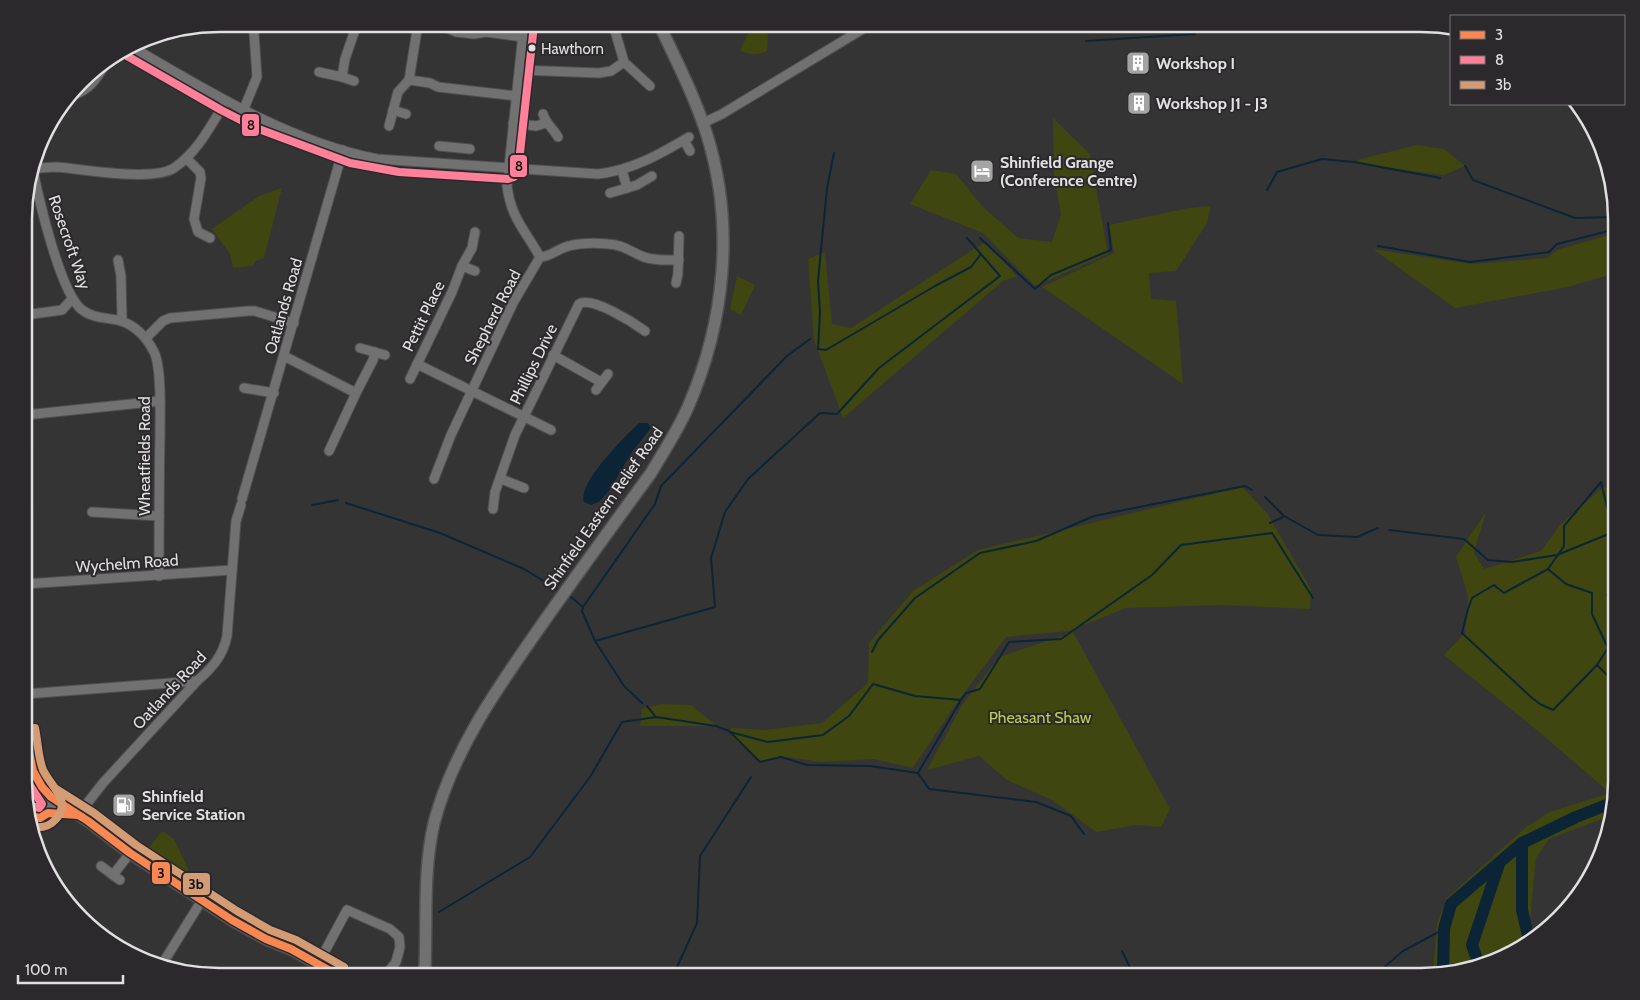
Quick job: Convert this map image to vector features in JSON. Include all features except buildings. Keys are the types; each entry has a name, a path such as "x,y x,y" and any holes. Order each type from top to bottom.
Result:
{"main road":[{"name":"Shinfield Eastern Relief Road","path":"425,968 425,898 429,853 434,825 452,770 470,733 498,688 651,473 682,419 702,367 720,301 723,247 722,209 718,179 703,123 663,32"},
{"path":"32,766 33,771 48,794 52,806 37,818"},
{"path":"33,790 39,788 130,853 249,930 291,949 325,968"},
{"path":"37,818 78,815"}],"street":[{"path":"243,111 257,77 254,32"},
{"path":"342,77 345,59 354,32"},
{"path":"389,126 398,92 409,80 416,32"},
{"path":"456,32 474,34 486,32 523,37"},
{"path":"508,169 523,32"},
{"path":"615,32 624,62 650,86"},
{"path":"703,123 722,114 858,32"},
{"path":"139,51 243,111 302,136 377,159 598,174 622,170 650,159 687,138 690,152"},
{"path":"520,70 599,73 611,71 624,62"},
{"path":"319,72 354,81"},
{"path":"82,92 91,86 95,80"},
{"path":"409,80 438,87 517,96"},
{"path":"39,169 54,167 120,174 154,173 173,169 202,140 226,101"},
{"path":"393,110 406,114"},
{"path":"544,114 546,123 554,129 558,137"},
{"path":"513,123 536,126 546,123"},
{"path":"439,146 470,149"},
{"path":"450,165 452,148"},
{"name":"Oatlands Road","path":"78,815 103,783 197,681 208,672 223,651 227,636 236,521 343,150"},
{"path":"186,158 200,172 201,178 194,219 196,236 210,238"},
{"name":"Shepherd Road","path":"434,479 451,436 513,303 540,257 516,219 509,204 508,169"},
{"path":"622,170 628,188"},
{"path":"610,192 637,185 652,176"},
{"name":"Rosecroft Way","path":"36,184 54,252 72,300 82,310 94,316 122,321 135,328 146,338"},
{"name":"Pettit Place","path":"410,379 472,248 475,232"},
{"path":"676,283 680,236"},
{"path":"540,257 544,257 569,245 611,244 623,246 644,257 679,260"},
{"path":"118,260 121,276 122,321"},
{"path":"462,266 475,271"},
{"path":"32,314 62,310 72,300"},
{"name":"Phillips Drive","path":"493,510 495,492 515,435 577,308 583,302 588,301 626,318 645,332"},
{"path":"146,338 164,321 170,318 248,310 294,323"},
{"name":"Wheatfields Road","path":"146,338 155,354 160,401 158,576"},
{"path":"360,348 385,355"},
{"path":"329,450 331,440 373,360 375,352"},
{"path":"554,355 601,382"},
{"path":"284,356 356,393"},
{"path":"417,364 552,430"},
{"path":"596,390 608,374"},
{"path":"244,388 274,393"},
{"path":"32,414 160,401"},
{"path":"501,479 524,488"},
{"path":"92,512 159,516"},
{"name":"Wychelm Road","path":"32,584 232,570"},
{"path":"32,693 197,681"},
{"path":"100,866 117,878 130,853"},
{"path":"166,960 202,900"},
{"path":"318,964 347,910 390,929 399,936 400,947 396,962 391,968"}],"green space":[{"path":"749,32 768,32 767,51 753,54 740,50"},
{"path":"1053,118 1090,154 1108,254 1035,286 983,233 910,204 931,170 956,174 983,207 1018,238 1052,242 1061,215 1054,175"},
{"path":"1417,145 1444,149 1465,166 1444,175 1369,166 1357,160"},
{"path":"282,188 264,258 256,261 252,266 233,268 230,254 212,229 259,196"},
{"path":"1211,206 1207,223 1176,271 1149,273 1151,299 1176,301 1183,384 1042,287 1114,253 1109,225 1188,208"},
{"path":"1608,235 1608,275 1568,287 1455,308 1373,249 1472,264 1547,258 1557,250"},
{"path":"985,242 1017,276 1003,281 843,418 814,340 808,259 825,252 832,324 851,328"},
{"path":"737,276 755,285 741,315 730,309"},
{"path":"1242,487 1267,513 1311,589 1310,609 1223,605 1126,608 1069,631 1006,637 958,701 913,768 874,759 821,762 787,757 760,761 732,737 731,728 765,730 822,723 868,683 869,643 913,591 978,550"},
{"path":"1603,487 1608,487 1607,791 1538,731 1444,655 1465,633 1468,596 1456,557 1486,512 1474,552 1484,569 1541,551 1561,524"},
{"name":"Pheasant Shaw","path":"1073,632 1170,809 1161,827 1136,825 1096,832 1052,800 1007,780 979,756 927,770 962,705 999,657"},
{"path":"662,704 691,705 717,726 640,726 642,709"},
{"path":"41,792 48,804 42,813 35,812 33,794"},
{"path":"1607,794 1604,818 1549,839 1536,858 1529,933 1481,958 1433,967 1437,923 1447,898 1526,827 1550,812"},
{"path":"162,831 174,839 191,875 187,880 145,853"}],"water":[{"path":"639,423 648,423 651,428 632,452 609,491 599,502 591,505 584,502 584,494 595,472 613,449"}],"waterway":[{"path":"1086,41 1195,34"},
{"path":"834,153 827,188 818,281 820,312 818,349 826,350 971,267 981,254"},
{"path":"1267,190 1277,172 1322,159 1354,162 1440,178"},
{"path":"1465,166 1473,180 1575,218 1608,217"},
{"path":"980,238 1035,289 1051,275 1111,250 1108,223"},
{"path":"1378,246 1470,262 1549,252 1557,244 1608,231"},
{"path":"642,703 624,686 595,641 715,607 711,558 725,512 748,479 820,413 837,414 879,368 1000,276 967,238"},
{"path":"583,607 655,504 661,486 787,356 810,339"},
{"path":"1601,482 1608,511"},
{"path":"1548,569 1566,584 1592,593 1592,614 1608,648 1597,665 1553,710 1531,697 1462,633 1472,598 1494,585 1504,593 1548,569 1564,546 1564,526 1601,482"},
{"path":"872,652 878,640 915,598 980,553 1036,541 1094,516 1245,486 1252,490"},
{"path":"1265,497 1284,516 1318,535 1357,537 1378,528"},
{"path":"312,505 338,500"},
{"path":"346,503 440,533 524,569 560,591"},
{"path":"1270,523 1283,517"},
{"path":"1389,530 1464,539 1488,560 1512,562 1557,555 1608,534"},
{"path":"918,773 961,700 966,693 980,689 1009,642 1061,639 1152,575 1181,545 1272,533 1313,598"},
{"path":"571,597 583,607 582,611 595,641"},
{"path":"1597,665 1608,676"},
{"path":"730,732 768,742 823,735 849,716 873,684 915,696 961,700"},
{"path":"647,706 655,716"},
{"path":"439,912 530,857 590,777 622,722 656,717 716,726 729,731 760,762 781,757 807,765 870,766 918,773 929,789 1036,802 1071,816 1084,834"},
{"path":"677,968 697,923 700,856 751,777"},
{"path":"1443,966 1444,929 1451,904 1522,843 1576,817 1606,805"},
{"path":"1522,843 1522,910 1527,934"},
{"path":"1477,959 1472,945 1499,864"},
{"path":"1383,968 1403,951 1444,929"},
{"path":"1122,951 1130,968"}],"transit line":[{"name":"8","path":"128,57 256,128 350,163 399,172 508,179 514,177 518,171 533,32"},
{"name":"3b","path":"35,728 43,770 59,794 62,807 55,820 48,826 38,827"},
{"name":"3","path":"32,766 42,787 51,797 88,821 130,853 232,920 325,968"},
{"name":"3b","path":"56,789 94,813 136,845 237,911 270,930 296,940 344,967"},
{"name":"8","path":"33,790 42,804 39,808 34,807"},
{"name":"3","path":"36,817 40,818 48,813 78,815 82,817"}],"place":[{"name":"Hawthorn","path":"532,48"},
{"name":"Workshop I","path":"1138,63"},
{"name":"Workshop J1 - J3","path":"1139,103"},
{"name":"Shinfield Grange (Conference Centre)","path":"982,171"},
{"name":"Shinfield Service Station","path":"124,805"}]}
